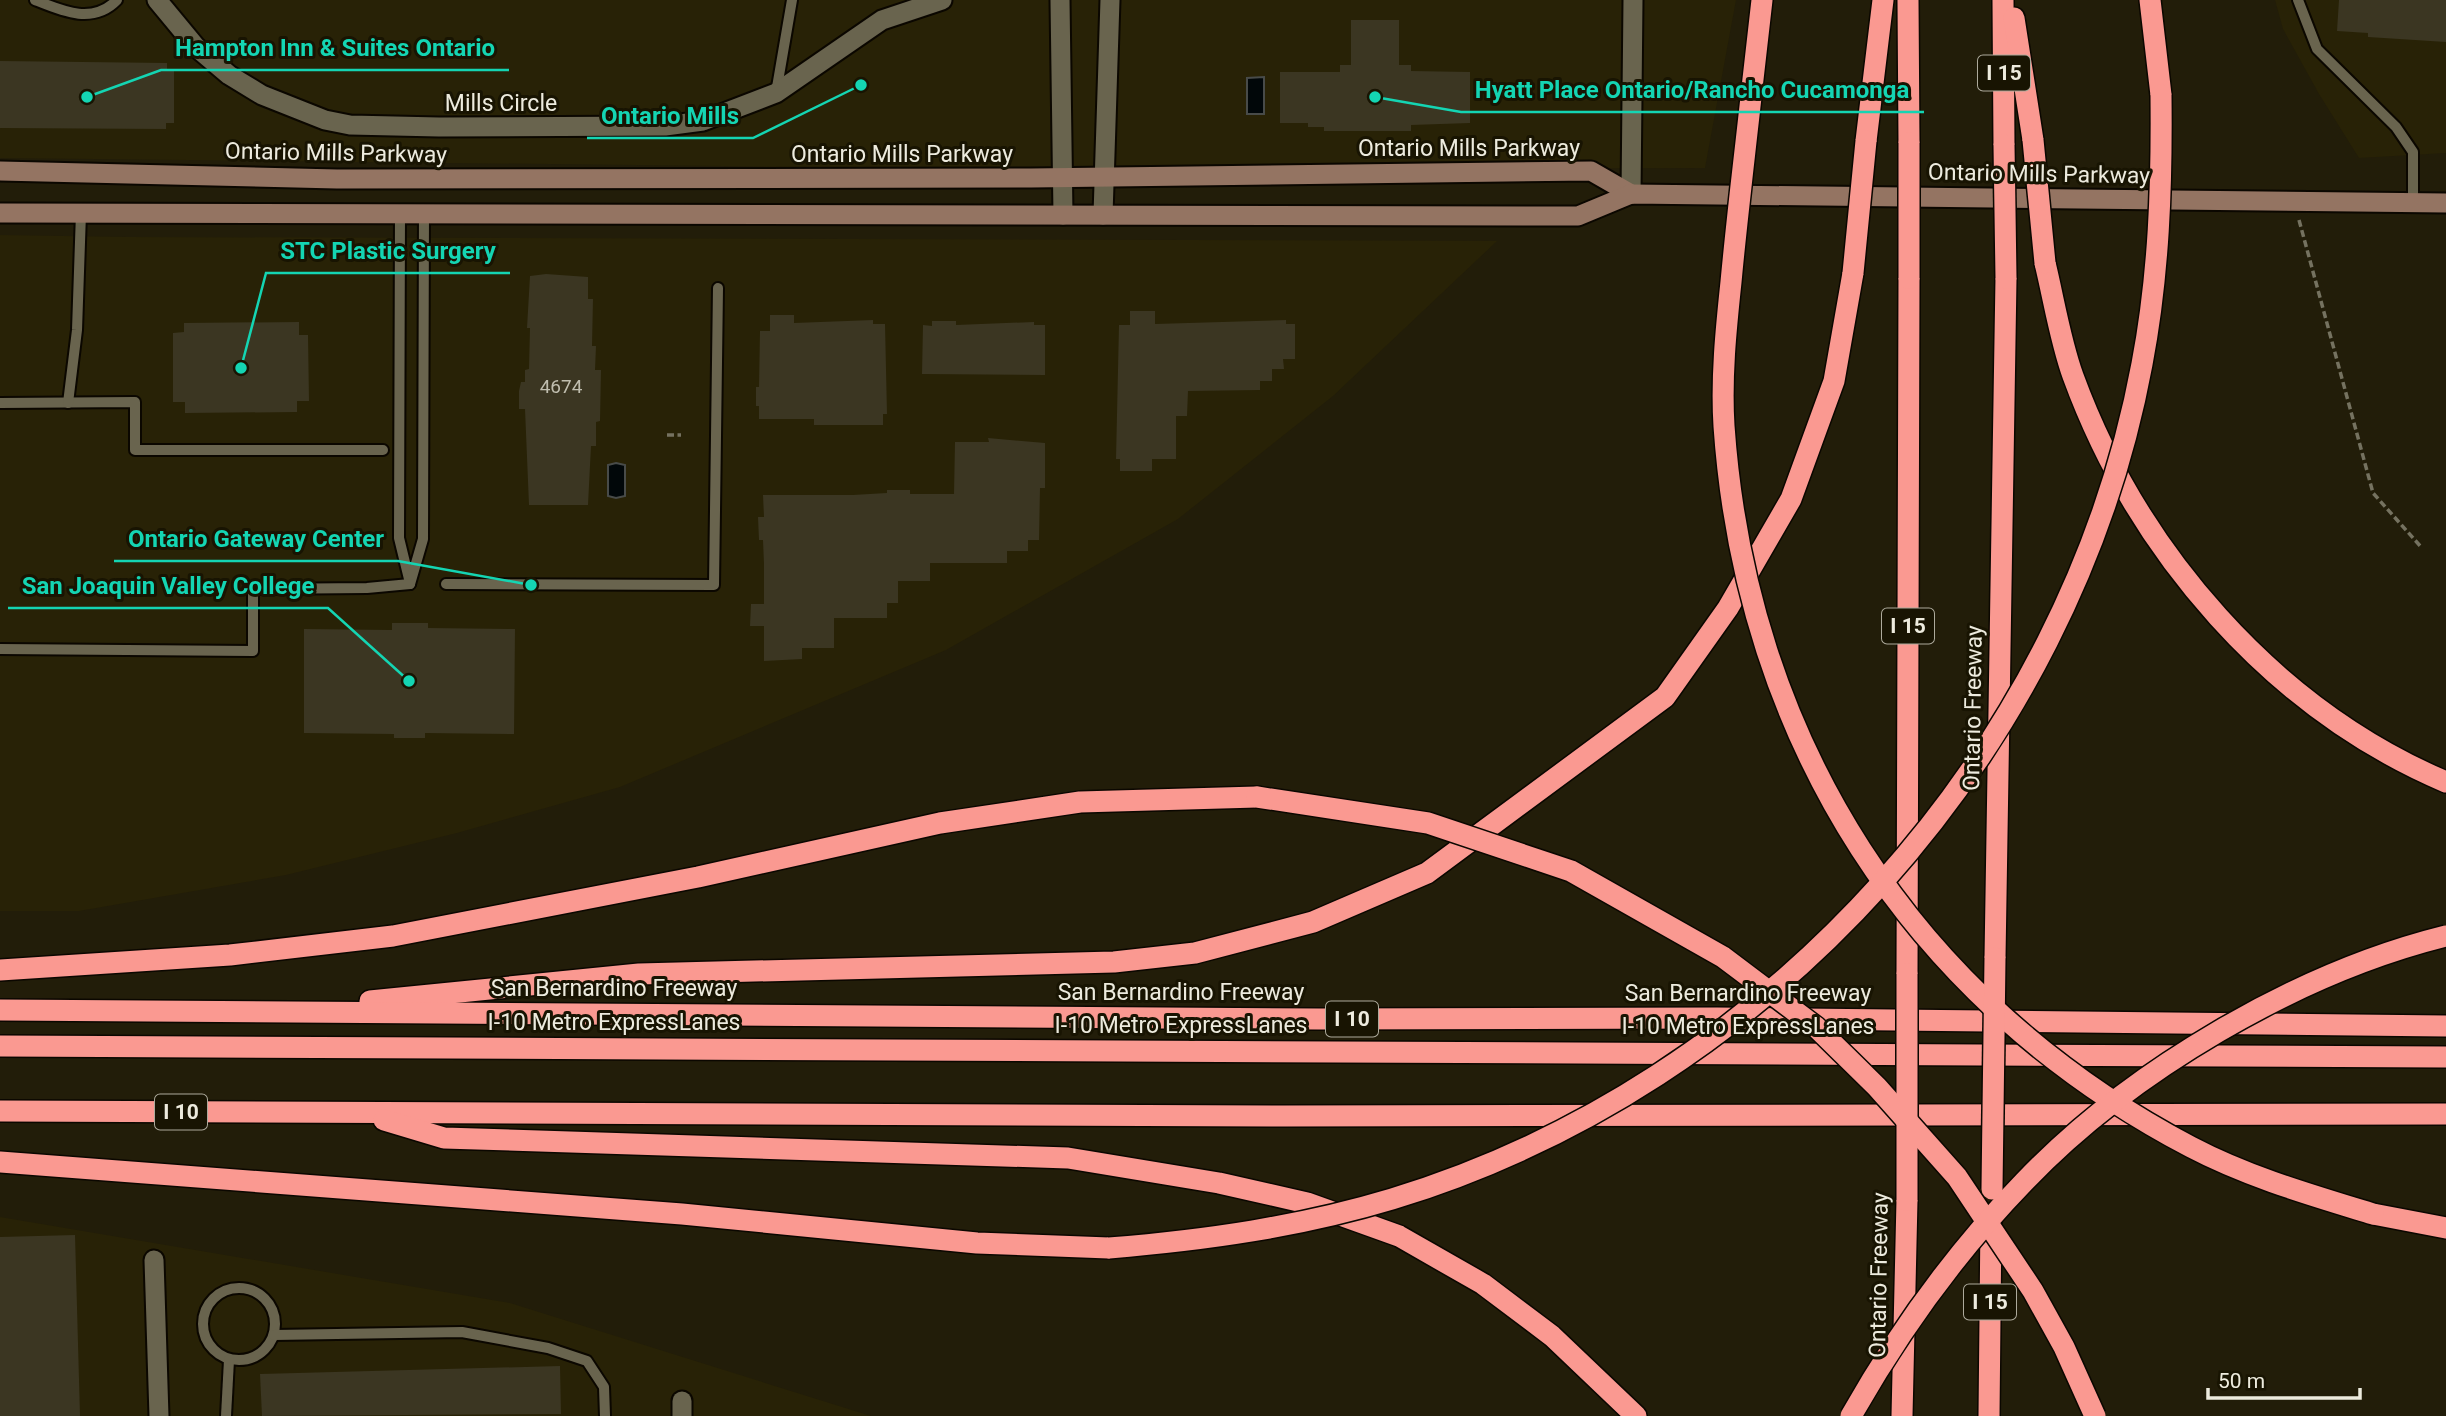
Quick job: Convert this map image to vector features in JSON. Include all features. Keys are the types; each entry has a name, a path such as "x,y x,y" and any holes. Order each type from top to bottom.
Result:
{"highway":[{"path":"1762,0 1726,334 1723,421 1732,511 1750,603 1776,685 1813,767 1861,852 1917,928 1976,993 2045,1053 2112,1102 2193,1149 2283,1187 2373,1214 2446,1228"},
{"path":"258,1012 639,974 1114,962 1195,953 1314,922 1427,873 1665,697 1728,608 1791,499 1834,381 1853,273 1883,0"},
{"name":"Ontario Freeway","path":"1902,1416 1907,1200 1908,0"},
{"name":"Ontario Freeway","path":"1989,1416 2006,278 2003,0"},
{"path":"2011,0 2033,140 2045,263 2072,373 2098,436 2137,509 2180,571 2217,615 2308,701 2372,744 2446,782"},
{"path":"0,1163 682,1214 977,1243 1109,1248 1212,1239 1310,1221 1394,1198 1500,1159 1555,1134 1632,1091 1710,1040 1788,976 1848,920 1911,850 1966,779 2014,705 2051,634 2092,540 2130,416 2142,366 2156,280 2162,187 2161,95 2150,0"},
{"path":"0,970 230,955 393,936 698,877 953,821 1080,802 1257,797 1428,823 1558,867 1723,957 1816,1027 1877,1087 1957,1177 2033,1291 2064,1347 2095,1416"},
{"path":"1851,1416 1887,1352 1941,1277 2025,1181 2091,1121 2165,1066 2284,996 2364,963 2446,936"},
{"name":"San Bernardino Freeway","path":"0,1010 1319,1020 1717,1018 2446,1026"},
{"name":"I-10 Metro ExpressLanes","path":"0,1046 2446,1057"},
{"name":"I 10","path":"0,1111 2171,1116 2446,1114"},
{"path":"362,1113 444,1138 1068,1158 1219,1183 1294,1200 1399,1236 1483,1284 1552,1336 1636,1416"}],"main road":[{"name":"Ontario Mills Parkway","path":"0,171 337,179 1105,178 1591,171 1631,194"},
{"name":"Ontario Mills Parkway","path":"0,213 1578,216 1631,194 2446,203"}],"street":[{"name":"Mills Circle","path":"157,0 196,47 229,75 262,95 325,120 350,125 665,127 722,116 776,93 882,20 942,0"},
{"path":"1060,0 1063,215"},
{"path":"1103,215 1110,0"},
{"path":"1631,194 1633,0"},
{"path":"154,1260 159,1416"}],"lane":[{"path":"35,0 62,11 80,14 103,11 117,0"},
{"path":"776,93 792,0"},
{"path":"2298,0 2317,49 2396,127 2413,152 2413,202"},
{"path":"400,212 399,538 410,584"},
{"path":"410,584 423,539 424,212"},
{"path":"68,403 77,330 81,213"},
{"path":"446,584 714,585 718,288"},
{"path":"0,403 135,402 135,450 383,450"},
{"path":"0,649 253,651 253,589 367,588 410,584"},
{"path":"239,1288 262,1296 275,1317 274,1335 264,1351 254,1358 229,1360 210,1347 202,1325 209,1303 217,1295 239,1288"},
{"path":"274,1335 462,1332 548,1348 587,1361 604,1387 605,1416"},
{"path":"226,1416 229,1360"}],"path":[{"path":"2294,201 2373,493 2422,548"},
{"path":"667,435 681,435"}],"shaded area":[{"path":"0,0 1736,0 1705,168 1086,170 0,158"},
{"path":"2275,0 2446,0 2446,153 2359,158 2283,29"},
{"path":"1264,77 1264,114 1247,114 1247,78"},
{"path":"0,235 1497,241 1333,396 1178,519 946,650 620,787 457,833 286,875 79,911 0,911"},
{"path":"608,465 625,465 625,496 616,498 608,496"},
{"path":"0,1217 510,1303 871,1416 0,1416"}],"building":[{"path":"2339,0 2446,0 2446,42 2368,37 2368,33 2337,31"},
{"path":"1351,20 1399,20 1399,65 1411,65 1411,71 1470,72 1470,123 1411,125 1411,131 1324,131 1324,127 1308,127 1308,123 1280,123 1280,72 1340,72 1340,65 1351,65"},
{"path":"0,61 167,63 167,70 174,70 174,123 166,123 166,129 0,128"},
{"path":"546,274 588,277 588,299 593,299 592,346 596,346 595,370 601,370 600,421 596,422 596,446 591,446 588,505 529,505 525,409 519,409 519,391 521,382 525,382 525,370 529,369 530,328 527,328 530,276"},
{"path":"1130,311 1155,311 1155,324 1286,320 1286,324 1295,324 1295,359 1283,359 1284,369 1272,369 1272,381 1260,381 1260,390 1188,391 1187,416 1176,416 1176,459 1152,459 1152,471 1120,471 1120,459 1116,459 1119,325 1130,325"},
{"path":"770,315 794,315 794,323 873,320 873,324 885,324 887,414 883,414 883,425 814,425 814,419 759,419 756,387 759,387 760,331 770,331"},
{"path":"932,321 956,321 956,325 1034,322 1034,325 1045,325 1045,375 922,374 923,325 932,326"},
{"path":"299,322 299,335 308,335 309,401 297,401 297,412 185,413 185,402 173,402 173,333 184,332 184,323"},
{"path":"988,438 1045,443 1045,488 1040,488 1039,540 1028,540 1028,551 1007,551 1007,563 930,563 930,581 898,581 898,603 887,603 887,618 834,618 834,648 802,648 802,659 764,661 764,626 750,626 751,604 764,604 763,540 759,540 758,517 764,517 763,495 853,495 887,493 887,490 910,490 910,494 954,494 955,442 989,442"},
{"path":"392,623 428,623 428,628 515,629 514,734 425,733 425,738 394,738 394,734 304,733 304,629 392,630"},
{"path":"75,1235 80,1416 0,1416 0,1237"},
{"path":"560,1366 561,1414 262,1416 260,1374"}],"place":[{"name":"Ontario Mills","path":"861,85"},
{"name":"Hampton Inn & Suites Ontario","path":"87,97"},
{"name":"Hyatt Place Ontario/Rancho Cucamonga","path":"1375,97"},
{"name":"STC Plastic Surgery","path":"241,368"},
{"name":"Ontario Gateway Center","path":"531,585"},
{"name":"San Joaquin Valley College","path":"409,681"}]}
